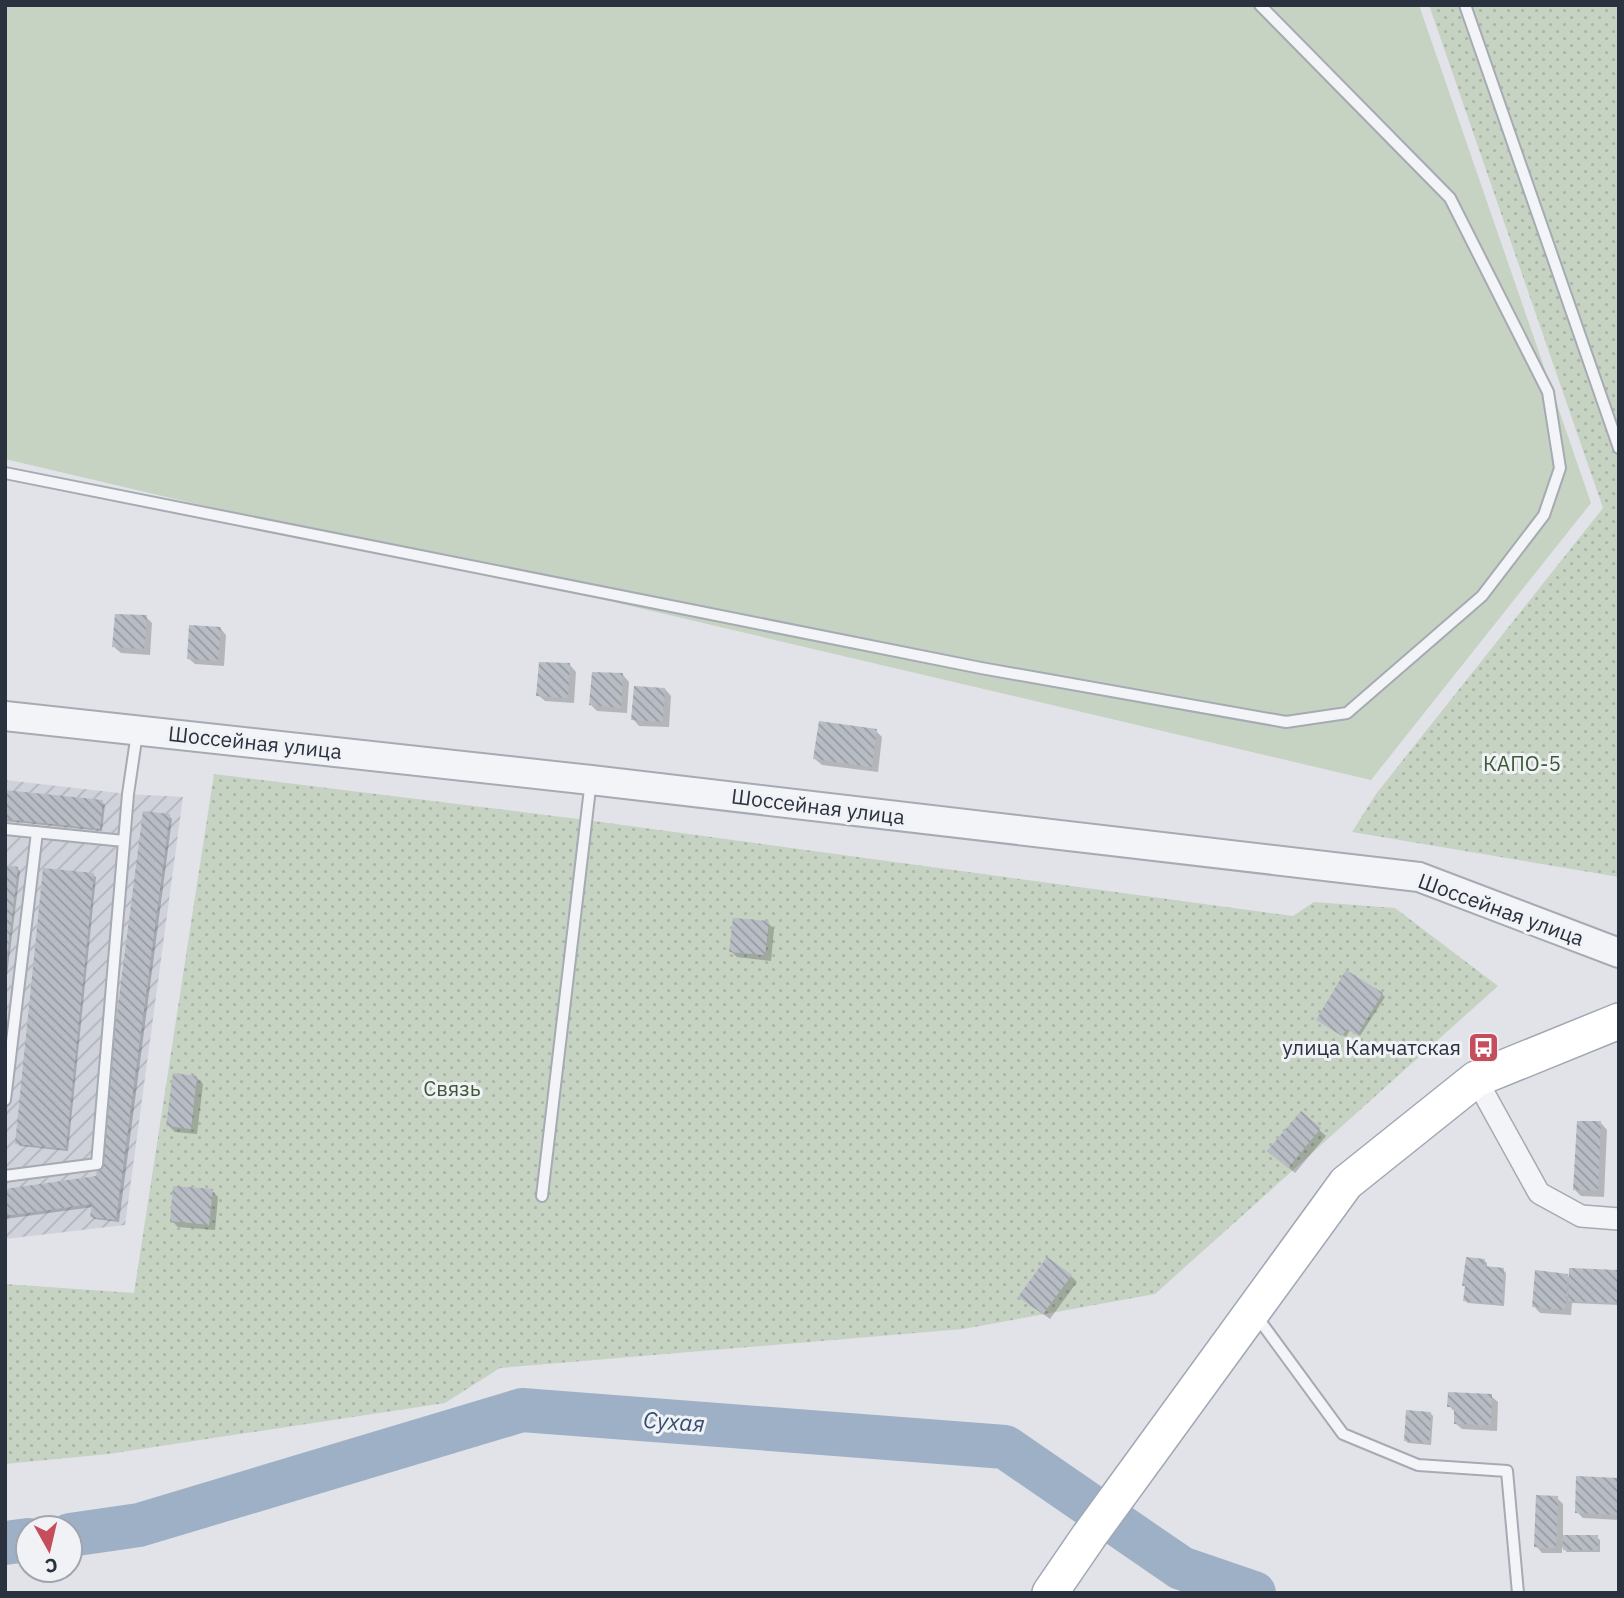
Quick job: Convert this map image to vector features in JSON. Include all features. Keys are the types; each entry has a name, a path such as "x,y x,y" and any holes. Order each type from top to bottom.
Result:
{"main road":[{"path":"1050,1593 1346,1183 1476,1079 1619,1021"}],"street":[{"name":"Шоссейная улица","path":"5,716 591,780 1419,877 1619,953"},
{"path":"1476,1079 1539,1193 1581,1216 1619,1219"}],"lane":[{"path":"5,474 981,668 1286,722 1347,713 1482,596 1544,516 1560,468 1548,392 1450,198 1260,5"},
{"path":"1465,5 1619,448"},
{"path":"5,1176 97,1164 128,794 138,730"},
{"path":"542,1196 591,780"},
{"path":"5,829 124,841"},
{"path":"5,1100 37,832"},
{"path":"1253,1311 1343,1434 1418,1465 1507,1471 1518,1593"}],"shaded area":[{"path":"5,780 128,794 183,797 125,1225 5,1239"}],"green space":[{"path":"5,5 1419,5 1591,503 1371,780 5,459"},
{"name":"КАПО-5","path":"1429,5 1619,5 1619,877 1352,832 1376,794 1603,508"},
{"name":"Связь","path":"214,774 586,820 1293,916 1314,902 1395,908 1498,986 1155,1294 963,1329 500,1368 445,1403 108,1454 5,1464 5,1284 134,1293"}],"building":[{"path":"115,614 147,615 144,649 112,647"},
{"path":"189,625 221,627 218,661 187,659"},
{"path":"539,662 570,663 568,698 536,696"},
{"path":"592,672 623,673 621,708 589,705"},
{"path":"634,686 665,688 663,722 631,720"},
{"path":"819,721 877,729 872,767 813,759"},
{"path":"5,790 103,800 100,829 5,819"},
{"path":"143,811 170,814 116,1220 90,1217 92,1204 5,1216 5,1189 96,1176"},
{"path":"5,865 18,867 7,959 5,959"},
{"path":"43,868 94,873 66,1149 15,1144"},
{"path":"733,918 769,921 765,955 729,952"},
{"path":"1346,970 1383,993 1357,1035 1347,1029 1342,1036 1316,1020"},
{"path":"173,1073 197,1076 191,1129 166,1126"},
{"path":"1301,1111 1321,1128 1288,1168 1267,1151"},
{"path":"1577,1121 1601,1121 1598,1191 1573,1190"},
{"path":"173,1186 213,1189 209,1225 170,1221"},
{"path":"1047,1257 1072,1275 1043,1314 1018,1297"},
{"path":"1466,1257 1485,1259 1484,1266 1504,1268 1502,1304 1463,1301"},
{"path":"1569,1268 1619,1270 1619,1303 1568,1301"},
{"path":"1535,1270 1568,1274 1565,1310 1532,1307"},
{"path":"1448,1392 1492,1394 1491,1425 1454,1424 1454,1407 1447,1407"},
{"path":"1406,1410 1431,1412 1429,1443 1404,1441"},
{"path":"1576,1476 1619,1478 1619,1515 1575,1513"},
{"path":"1536,1495 1558,1496 1556,1548 1534,1547"},
{"path":"1563,1535 1598,1535 1598,1550 1563,1550"}],"waterway":[{"name":"Сухая","path":"84,1533 139,1525 522,1410 1005,1447 1181,1568 1254,1593"},
{"name":"Сухая","path":"5,1543 14,1542"}],"place":[{"name":"улица Камчатская","path":"1484,1048"}]}
